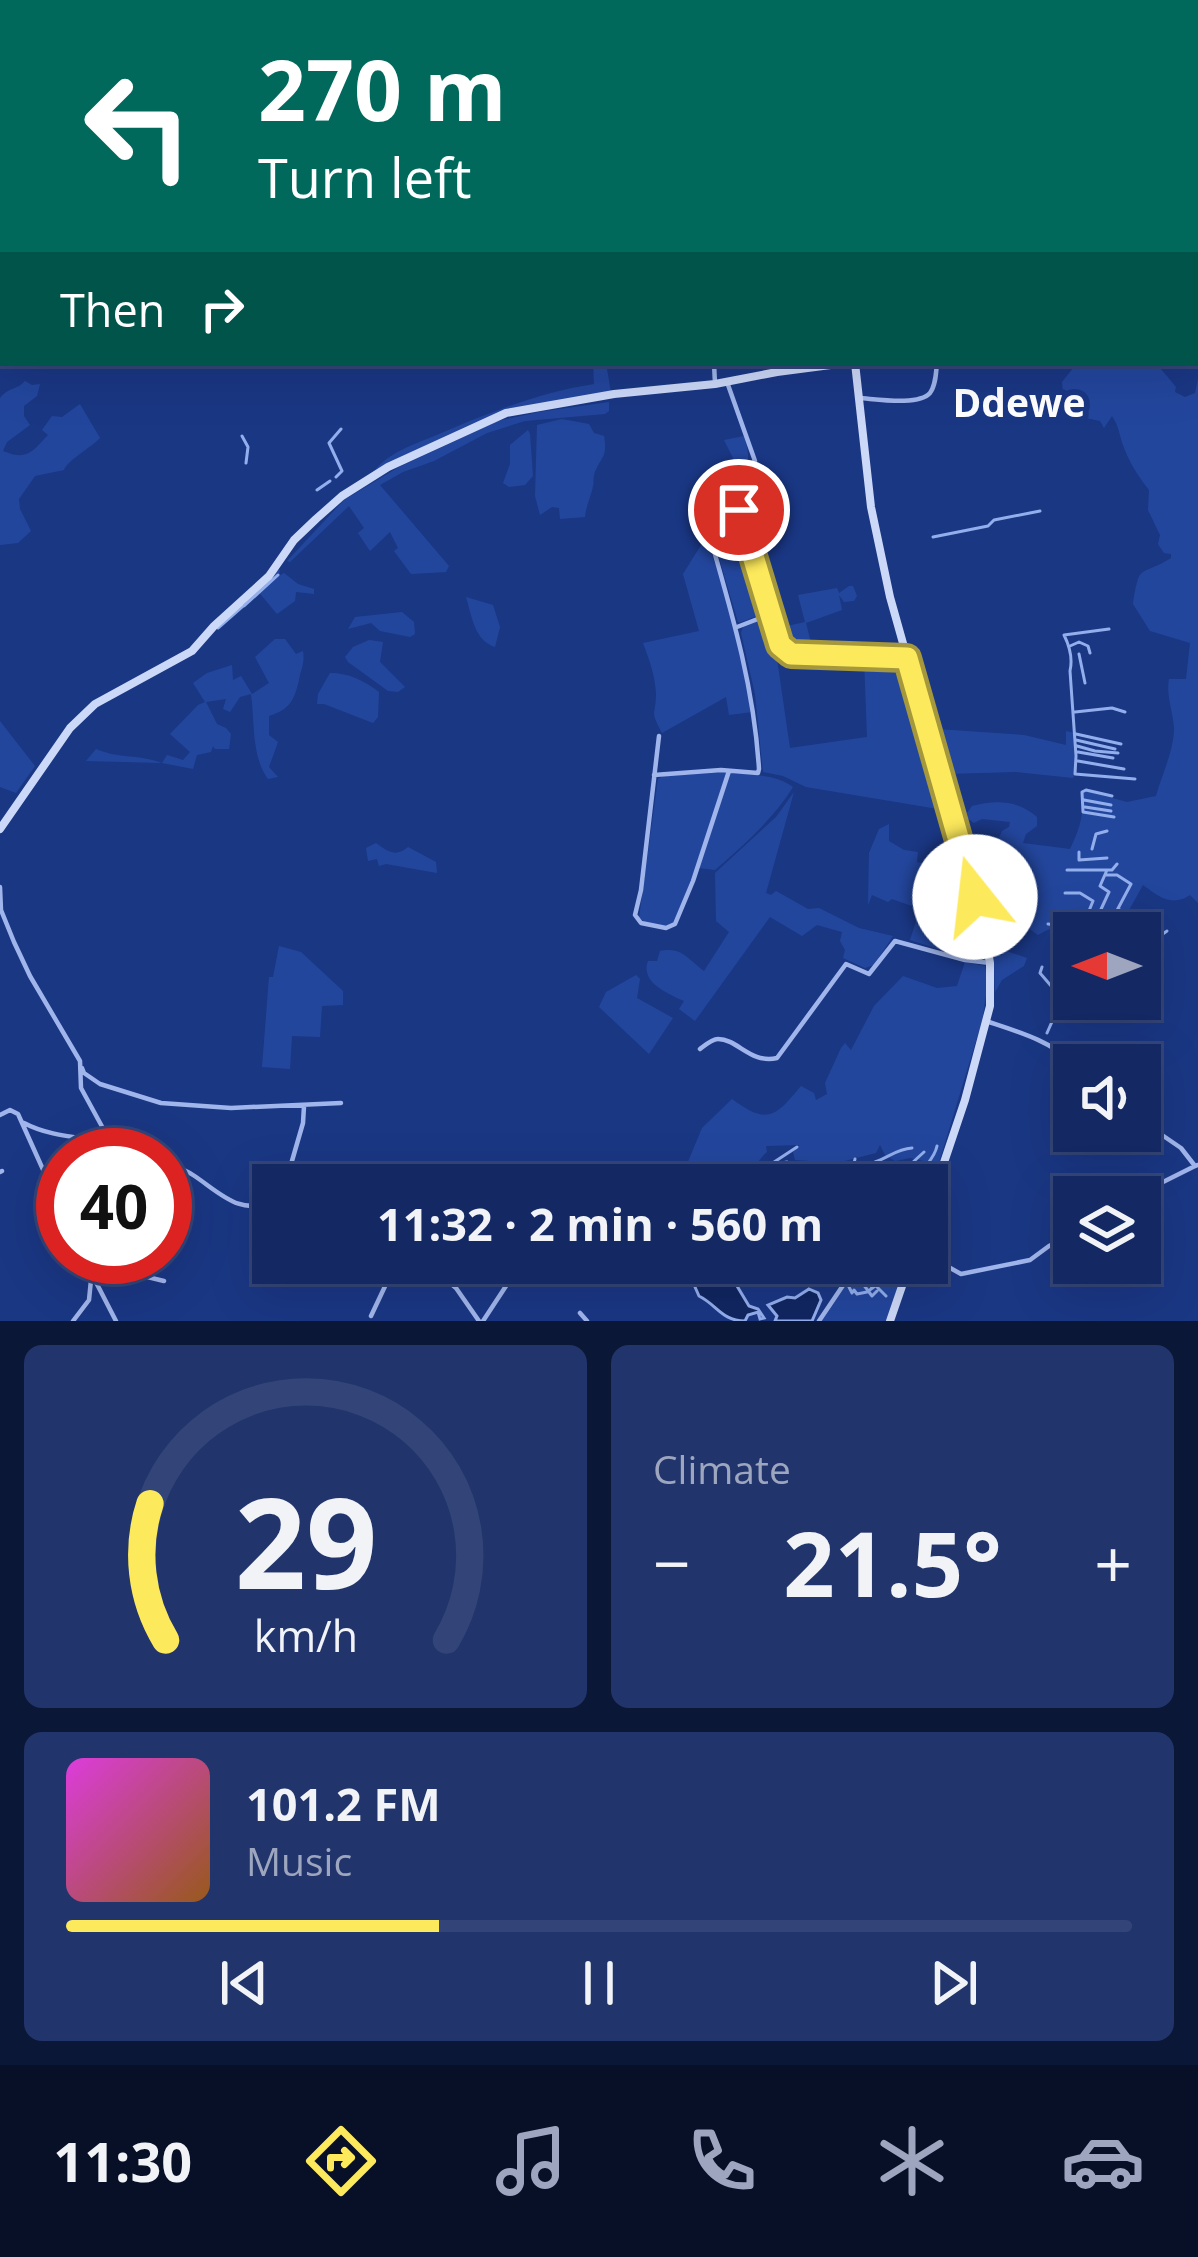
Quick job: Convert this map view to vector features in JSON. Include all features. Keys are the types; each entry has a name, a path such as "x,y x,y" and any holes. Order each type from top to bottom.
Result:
{"street":[{"path":"714,366 715,385"},
{"path":"0,829 82,716 95,704 192,650 269,576 316,519 388,466 506,413 827,366"},
{"path":"855,366 876,531 990,963 986,1021 943,1164"},
{"path":"859,398 915,401 926,397 937,366"},
{"path":"654,775 758,773 759,769 752,697 708,530 755,460 728,382"},
{"path":"735,489 780,645 791,654 907,658"},
{"path":"737,627 772,614"},
{"path":"659,736 635,915 641,923 666,928 675,924 729,771"},
{"path":"0,887 2,910 14,942 84,1072 100,1084 161,1103 231,1108 341,1103"},
{"path":"700,1049 721,1039 762,1059 777,1058 846,964 869,974 895,941 990,963"},
{"path":"986,1021 1053,1047"},
{"path":"82,1068 81,1088 103,1128"},
{"path":"291,1164 304,1106"},
{"path":"0,1115 15,1110 36,1153"},
{"path":"22,1122 36,1129"},
{"path":"1161,1134 1196,1165 1161,1182"},
{"path":"192,1175 219,1194 252,1206"},
{"path":"948,1267 961,1274 1025,1262 1053,1246"},
{"path":"73,1321 89,1300 90,1284"},
{"path":"96,1284 116,1321"},
{"path":"371,1316 386,1284"},
{"path":"452,1284 481,1321 508,1284"},
{"path":"819,1321 844,1284"},
{"path":"890,1321 903,1284"},
{"path":"580,1313 587,1321"}],"shaded area":[{"path":"593,366 606,366 611,393 511,408 375,470 401,450 472,420 532,399 594,384"},
{"path":"1075,366 1158,366 1175,392 1185,397 1195,393 1198,379 1198,903 1190,895 1166,899 1143,885 1128,912 1053,912 1053,929 1038,935 1022,924 1006,951 1027,958 1024,966 1002,980 995,992 986,920 1004,917 994,910 1004,897 988,890 980,879 984,870 977,859 981,845 998,840 1010,822 982,819 974,823 967,813 981,804 1014,804 1037,817 1037,826 1023,843 1070,849 1080,822 1082,792 1127,802 1156,796 1173,737 1169,679 1186,679 1190,643 1150,631 1133,604 1140,576 1171,558 1158,544 1160,535 1148,510 1149,490 1128,457 1112,416 1104,428 1100,421 1072,415 1064,403 1062,382"},
{"path":"25,381 40,384 37,396 24,406 30,425 7,442 3,451 28,453 48,435 42,430 52,416 62,417 80,404 100,438 64,470 35,476 19,499 31,531 18,543 0,545 0,398"},
{"path":"609,402 605,414 525,421 487,433 380,485 449,566 446,572 411,574 394,551 398,548 390,532 370,551 358,533 364,528 349,506 287,561 344,500 399,467 498,421"},
{"path":"562,419 589,424 594,433 604,436 604,454 585,517 560,519 559,508 552,507 540,515 535,496 537,425"},
{"path":"528,430 533,476 525,485 509,487 503,483 510,445"},
{"path":"744,436 746,467 728,492 718,481 735,462 724,440"},
{"path":"756,463 778,527 749,534 738,491"},
{"path":"734,497 767,612 741,622 712,534 712,526"},
{"path":"706,537 734,620 752,712 729,715 726,697 662,733 654,716 656,693 643,643 699,631 683,574"},
{"path":"278,570 279,576 284,573 314,589 314,594 296,592 295,601 277,614 257,590"},
{"path":"849,586 857,596 854,601 844,602 839,595 842,610 806,623 813,651 785,647 778,628 805,622 798,595 837,588 839,593"},
{"path":"466,597 493,605 500,627 495,647 478,633"},
{"path":"402,612 414,622 415,634 410,637 380,631 371,623 348,629 355,617"},
{"path":"762,620 772,625 790,748 867,737 864,658 902,660 944,810 806,787 763,772 755,694 741,633 743,627"},
{"path":"275,639 285,639 296,654 303,651 293,699 269,716 269,735 278,742 269,767 278,777 268,779 259,760 251,694 240,697 230,712 223,709 226,699 206,702 217,724 231,734 229,749 213,746 211,752 197,755 193,769 162,763 167,755 183,760 190,752 170,734 205,702 193,683 232,665 233,680 241,676 252,694 269,683 255,657"},
{"path":"369,640 383,642 380,662 405,687 398,692 388,691 345,657"},
{"path":"330,673 356,678 379,692 378,717 373,723 317,704"},
{"path":"0,721 35,766 16,793 0,787"},
{"path":"930,730 1024,735 1066,745 1066,731 1074,733 1075,774 1073,778 1015,772 946,774"},
{"path":"96,749 162,763 86,761"},
{"path":"727,772 674,922 661,926 643,921 639,918 658,779"},
{"path":"730,773 771,777 793,787 767,821 715,870 699,868"},
{"path":"794,792 766,893 776,891 808,909 819,908 859,928 893,936 874,965 865,968 843,958 842,932 817,925 802,936 770,917 695,1021 679,1009 684,1001 651,981 648,961 657,961 660,951 673,950 704,971 729,932 716,921 715,873 776,817"},
{"path":"889,824 889,841 918,852 917,862 925,864 921,888 935,890 936,885 970,894 979,930 892,899 888,902 872,895 868,905 869,853 879,829"},
{"path":"376,843 396,853 408,847 436,862 437,873 368,861 366,848"},
{"path":"918,915 980,936 985,960 910,940"},
{"path":"279,946 301,952 343,991 343,1005 322,1006 320,1037 292,1036 290,1069 262,1067 269,977 273,977"},
{"path":"965,962 985,966 988,983 982,1021 939,1164 910,1158 895,1161 880,1145 876,1153 837,1163 795,1160 793,1152 799,1145 766,1146 757,1164 687,1164 702,1128 732,1099 763,1115 778,1110 801,1086 814,1093 816,1100 827,1094 825,1083 841,1048 845,1043 851,1050 874,1006 903,976 937,988 957,986"},
{"path":"636,975 640,979 637,998 673,1018 649,1054 599,1007 606,992"},
{"path":"736,1284 749,1306 758,1309 764,1318 758,1312 745,1321 731,1318 699,1296 695,1287"},
{"path":"846,1284 899,1284 886,1321 816,1321"},
{"path":"809,1289 821,1300 812,1321 775,1321 777,1316 768,1305"}],"waterway":[{"path":"336,477 342,471 329,443 341,429"},
{"path":"242,436 248,447 246,463"},
{"path":"317,490 330,481"},
{"path":"933,537 1040,511"},
{"path":"244,606 278,575"},
{"path":"218,628 243,606"},
{"path":"1109,629 1064,635 1071,657 1075,774 1135,779"},
{"path":"1070,646 1079,642 1090,653"},
{"path":"1079,654 1085,683"},
{"path":"1075,712 1112,708 1125,712"},
{"path":"1076,734 1121,744"},
{"path":"1076,740 1115,749"},
{"path":"1077,746 1118,753"},
{"path":"1078,752 1113,758"},
{"path":"1078,761 1124,769"},
{"path":"1112,796 1082,792 1083,812 1114,817"},
{"path":"1084,800 1111,805"},
{"path":"1085,807 1111,811"},
{"path":"1092,849 1096,834 1107,831"},
{"path":"1079,852 1079,860 1107,858"},
{"path":"1067,870 1112,870 1117,864"},
{"path":"1100,912 1109,892 1100,886 1107,870"},
{"path":"1106,875 1117,875 1131,884 1116,912"},
{"path":"1048,924 1082,928 1093,901 1080,893 1065,893"},
{"path":"1161,935 1167,931"},
{"path":"1042,967 1040,973 1053,987"},
{"path":"1047,1033 1053,1019"},
{"path":"928,1164 937,1146"},
{"path":"771,1164 797,1147"},
{"path":"876,1164 912,1148"},
{"path":"911,1164 924,1152"},
{"path":"854,1164 855,1159"},
{"path":"776,1164 787,1162"},
{"path":"863,1284 872,1296 877,1291"},
{"path":"849,1287 857,1294 878,1284"},
{"path":"875,1285 886,1296"}],"district":[{"name":"Ddewe","path":"1019,401"}],"route":[{"path":"739,510 780,645 786,651 907,658 975,897"}]}
